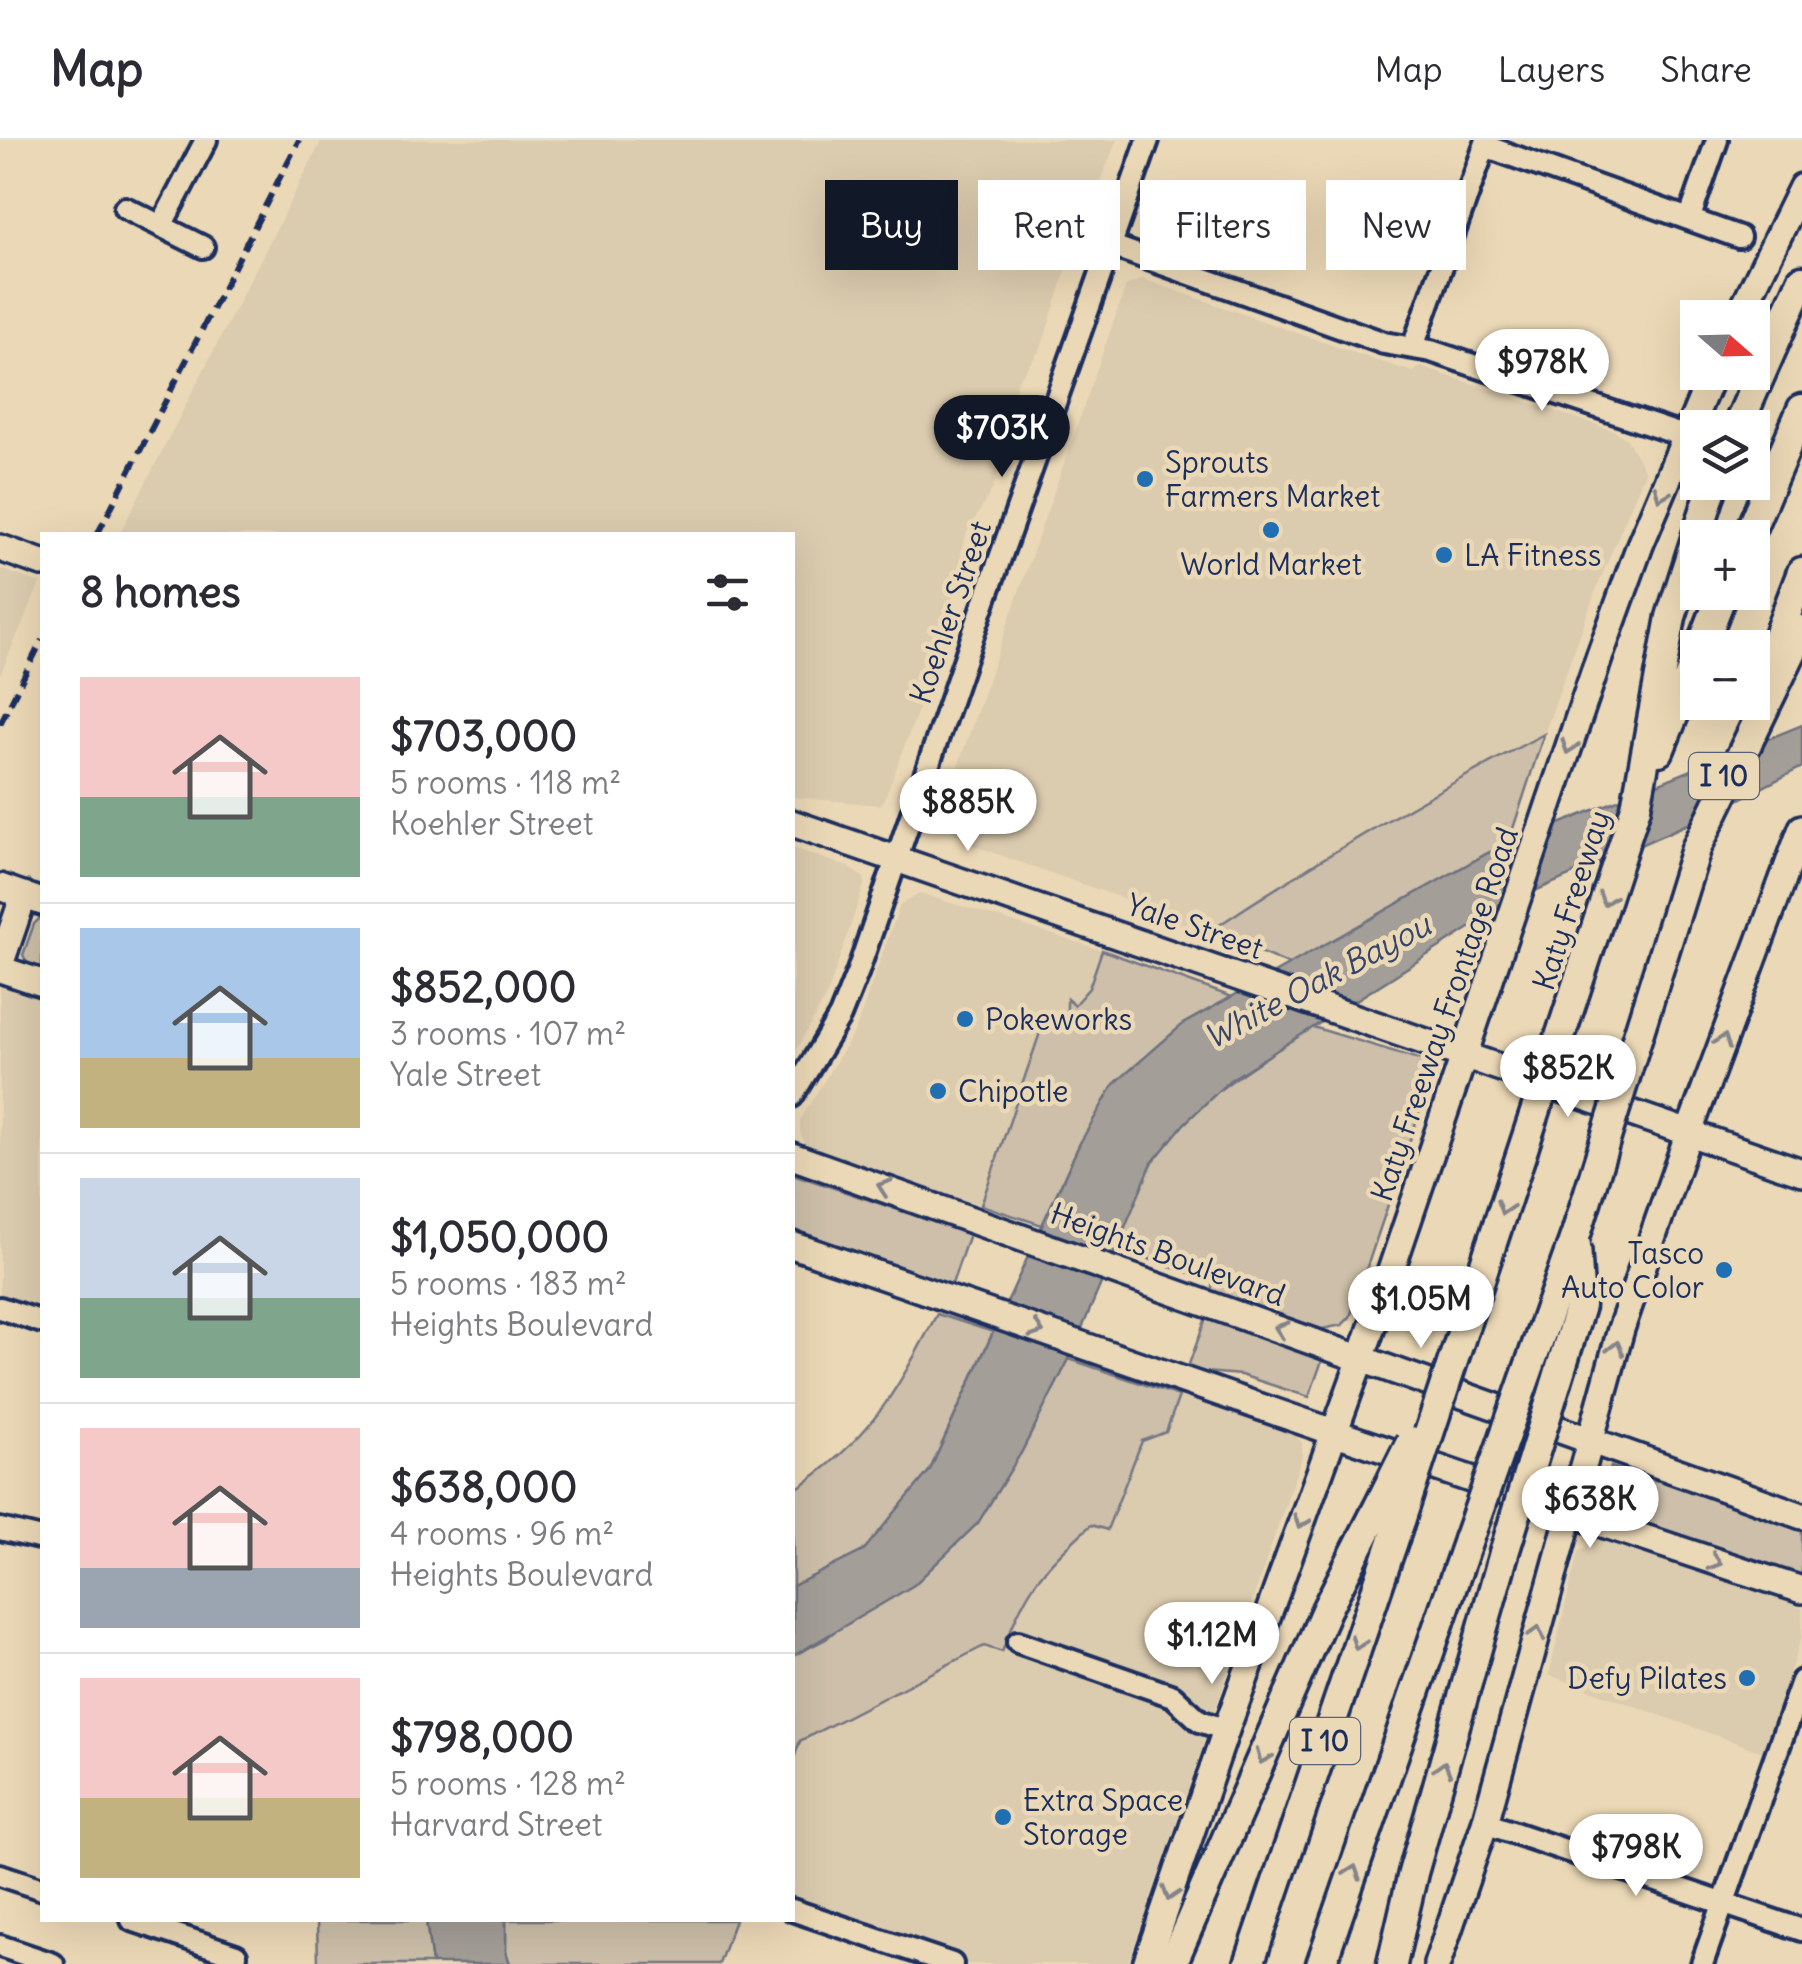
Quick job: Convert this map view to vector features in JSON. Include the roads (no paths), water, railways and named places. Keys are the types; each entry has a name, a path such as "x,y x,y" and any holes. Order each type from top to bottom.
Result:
{"highway":[{"path":"1745,410 1802,280"},
{"path":"1754,520 1802,409"},
{"path":"1636,807 1671,617 1708,500"},
{"name":"I 10","path":"1770,655 1802,572"},
{"path":"1696,848 1802,630"},
{"name":"Katy Freeway","path":"1389,1514 1457,1352 1636,807 1680,699"},
{"name":"I 10","path":"1321,1964 1576,1234 1696,848 1745,720"},
{"path":"1392,1964 1413,1872 1504,1552 1580,1306 1576,1234"},
{"path":"1172,1964 1326,1610 1389,1514"},
{"name":"I 10","path":"1249,1964 1389,1514"}],"main road":[{"path":"1747,300 1802,187"},
{"name":"Katy Freeway Frontage Road","path":"1146,1964 1361,1358 1600,655 1680,446"},
{"path":"0,548 40,561"},
{"name":"Yale Street","path":"795,823 1802,1172"},
{"path":"1437,1964 1485,1823 1622,1329 1689,1132 1802,828"},
{"path":"22,895 0,967 40,982"},
{"name":"Heights Boulevard","path":"795,1157 1802,1516"},
{"path":"795,1246 1570,1515 1802,1590"}],"street":[{"path":"160,226 206,140"},
{"name":"Koehler Street","path":"1120,222 1148,140"},
{"path":"1690,217 1717,140"},
{"path":"1413,347 1486,143 1739,236"},
{"path":"125,208 203,248"},
{"path":"1120,249 1384,343 1413,347 1680,435"},
{"name":"Koehler Street","path":"795,1091 840,1016 1104,270"},
{"path":"0,1308 40,1321"},
{"path":"0,1529 40,1539"},
{"path":"1018,1642 1173,1696 1200,1721 1226,1730"},
{"path":"1702,1964 1802,1681"},
{"path":"1485,1823 1802,1930"},
{"path":"0,1875 40,1889"},
{"path":"795,1911 952,1964"},
{"path":"138,1922 236,1956"},
{"path":"0,1946 54,1964"}],"water":[{"name":"White Oak Bayou","path":"1802,725 1802,767 1713,813 1514,900 1230,1080 1184,1124 1152,1163 1069,1359 1021,1453 978,1523 914,1585 795,1655 795,1585 863,1551 930,1470 1080,1143 1114,1084 1183,1024 1488,853"},
{"path":"426,1922 506,1922 510,1964 432,1964"}],"railway":[{"path":"99,532 299,140"},
{"path":"0,724 40,644"}],"place":[{"name":"Sprouts Farmers Market","path":"1145,479"},
{"name":"World Market","path":"1271,530"},
{"name":"LA Fitness","path":"1444,555"},
{"name":"Pokeworks","path":"965,1019"},
{"name":"Chipotle","path":"938,1091"},
{"name":"Tasco Auto Color","path":"1724,1270"},
{"name":"Defy Pilates","path":"1747,1678"},
{"name":"Extra Space Storage","path":"1003,1817"}]}
